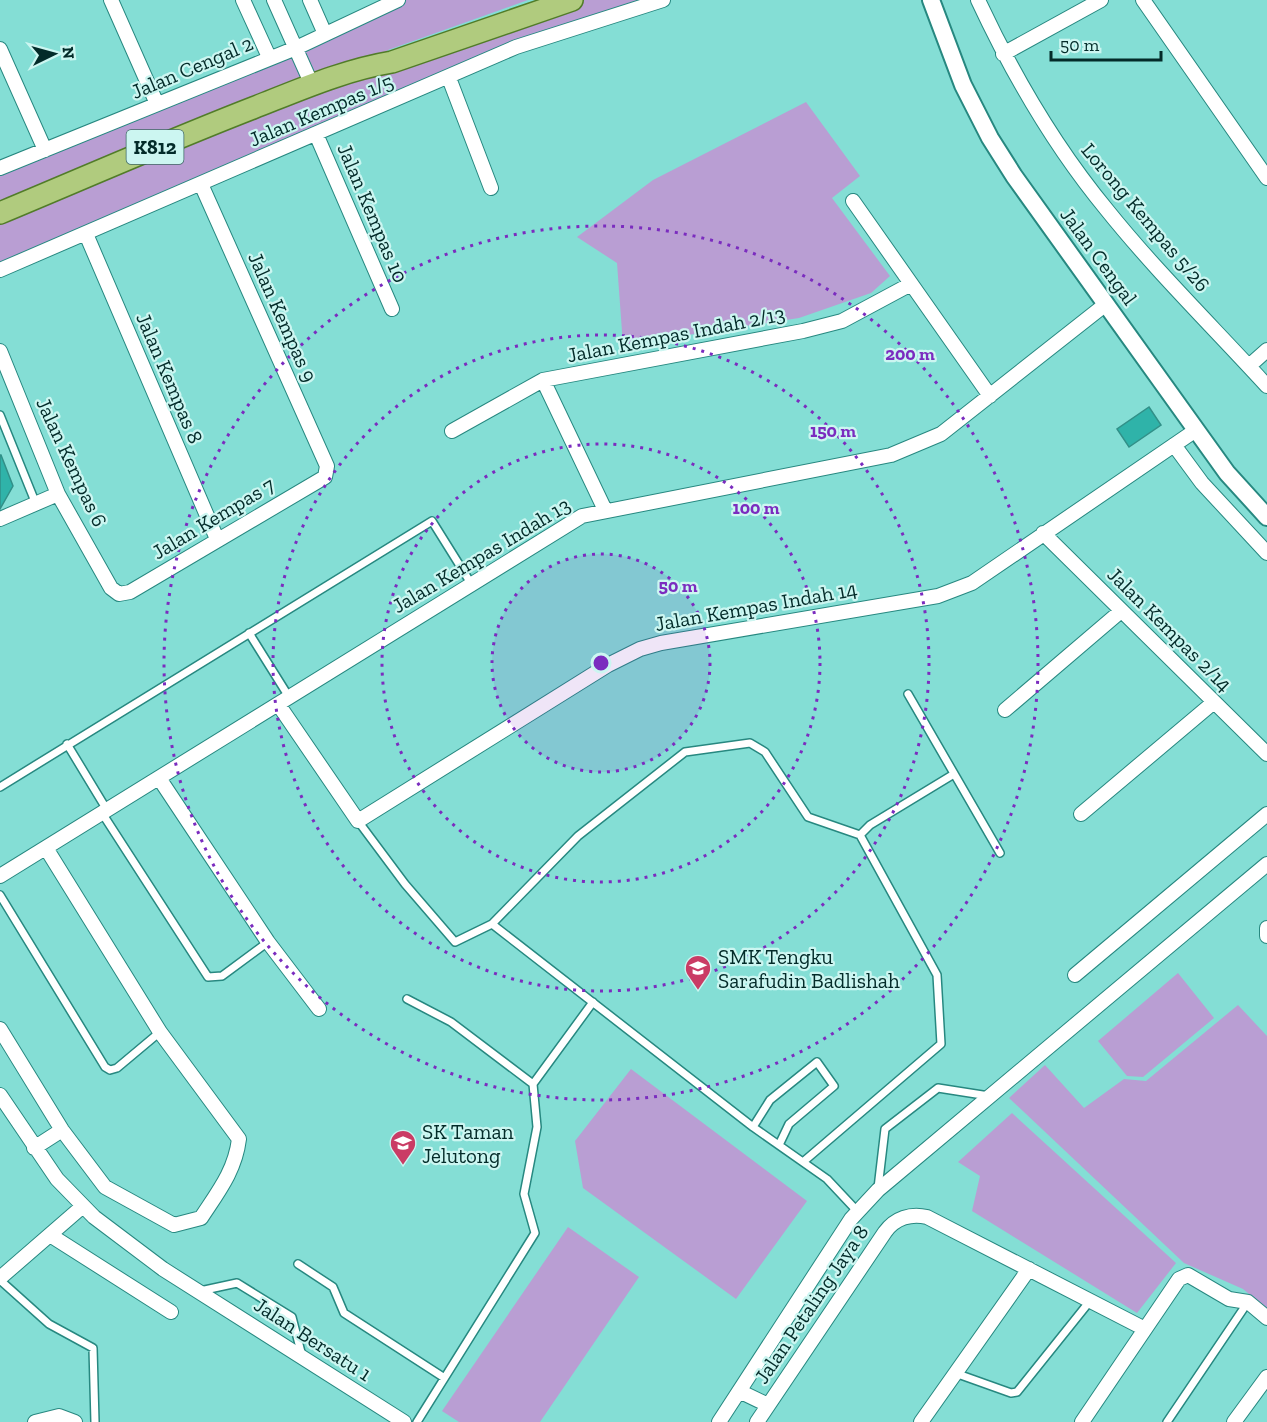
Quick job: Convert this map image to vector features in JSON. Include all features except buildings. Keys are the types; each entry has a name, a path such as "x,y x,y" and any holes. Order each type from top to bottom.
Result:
{"main road":[{"name":"K812","path":"0,213 208,125 363,66 388,50 528,0"},
{"name":"K812","path":"363,66 392,62 572,0"}],"street":[{"path":"111,0 157,104"},
{"path":"243,0 269,57"},
{"path":"274,0 312,85"},
{"path":"310,0 326,34"},
{"name":"Jalan Cengal 2","path":"0,168 269,57 296,48 398,0"},
{"name":"Jalan Kempas 1/5","path":"0,270 449,78 516,47 663,0"},
{"name":"Jalan Cengal","path":"931,0 963,85 990,138 1014,176 1227,473 1267,517"},
{"name":"Lorong Kempas 5/26","path":"978,0 1003,54 1056,142 1107,211 1267,386"},
{"path":"1003,54 1101,0"},
{"path":"1143,0 1267,178"},
{"path":"0,49 45,150"},
{"path":"449,78 491,188"},
{"name":"Jalan Kempas 10","path":"316,134 392,309"},
{"name":"Jalan Kempas 9","path":"201,184 327,466"},
{"path":"853,201 990,396"},
{"name":"Jalan Kempas 8","path":"86,234 217,539"},
{"name":"Jalan Kempas Indah 2/13","path":"452,431 543,380 803,331 842,321 911,284"},
{"name":"Jalan Kempas Indah 13","path":"0,876 582,516 891,454 941,434 1106,304"},
{"path":"1249,366 1267,350"},
{"name":"Jalan Kempas 6","path":"0,351 58,494 111,588"},
{"path":"543,380 605,510"},
{"name":"Jalan Kempas Indah 14","path":"358,821 608,665 640,649 661,643 938,596 972,584 1043,533 1196,430"},
{"path":"1174,445 1202,483 1267,553"},
{"name":"Jalan Kempas 7","path":"111,588 119,594 130,592 325,477 327,466"},
{"path":"0,519 58,494"},
{"name":"Jalan Kempas 2/14","path":"1043,533 1267,754"},
{"path":"1005,710 1121,610"},
{"path":"284,701 358,821"},
{"path":"1081,814 1214,702"},
{"path":"159,778 268,942 319,1009"},
{"path":"1075,975 1267,814"},
{"path":"0,1029 62,1130 105,1187 174,1225 201,1218 228,1179 236,1159 239,1139 160,1032 46,848"},
{"path":"719,1422 858,1212 878,1190 1267,864"},
{"path":"1267,928 1267,936"},
{"name":"Jalan Bersatu 1","path":"0,1095 57,1179 83,1206 130,1246 404,1422"},
{"path":"34,1148 62,1130"},
{"path":"0,1279 83,1206"},
{"name":"Jalan Petaling Jaya 8","path":"757,1422 885,1232 897,1220 907,1216 927,1217 1029,1269"},
{"path":"50,1235 171,1312"},
{"path":"921,1422 1029,1269 1145,1329"},
{"path":"1082,1422 1179,1280 1188,1275 1229,1299 1248,1302 1267,1318"},
{"path":"1234,1422 1267,1377"},
{"path":"739,1391 768,1406"},
{"path":"35,1422 59,1416 75,1422"}],"lane":[{"path":"0,415 36,504"},
{"path":"0,787 432,520 472,585"},
{"path":"249,633 284,701"},
{"path":"908,694 1000,853"},
{"path":"358,821 405,884 455,942 492,924 578,836 685,752 750,743 765,752 808,817 860,835 937,975 941,1044 802,1162"},
{"path":"67,744 105,811 208,977 222,976 268,942"},
{"path":"860,835 870,825 954,774"},
{"path":"0,895 105,1067 110,1070 117,1068 160,1032"},
{"path":"492,924 753,1126 826,1179 858,1212"},
{"path":"407,999 451,1022 532,1084"},
{"path":"417,1422 535,1233 524,1194 537,1127 532,1084 593,1002"},
{"path":"753,1126 770,1100 817,1062 834,1086 789,1124 779,1145"},
{"path":"878,1190 885,1129 938,1088 988,1096"},
{"path":"298,1264 333,1287 344,1313 443,1377"},
{"path":"0,1279 49,1324 93,1348 95,1422"},
{"path":"200,1291 237,1282 292,1317 302,1356"},
{"path":"956,1373 1011,1393 1017,1392 1090,1301"},
{"path":"1167,1422 1248,1302"}],"shaded area":[{"path":"398,0 528,0 388,50 370,64 572,0 663,0 516,47 0,270 0,168"},
{"path":"806,102 860,176 832,198 890,276 871,293 799,318 623,345 617,263 577,237 653,180"},
{"path":"1178,973 1214,1018 1143,1077 1127,1076 1098,1041"},
{"path":"1238,1005 1267,1036 1267,1309 1243,1289 1184,1263 1009,1098 1045,1065 1084,1108 1124,1079 1146,1081"},
{"path":"631,1069 807,1201 736,1299 583,1188 575,1141"},
{"path":"1012,1113 1176,1263 1137,1313 972,1211 980,1176 958,1162"},
{"path":"568,1227 639,1277 540,1422 459,1422 442,1411"}],"place":[{"name":"SMK Tengku Sarafudin Badlishah","path":"698,991"},
{"name":"SK Taman Jelutong","path":"403,1166"}]}
